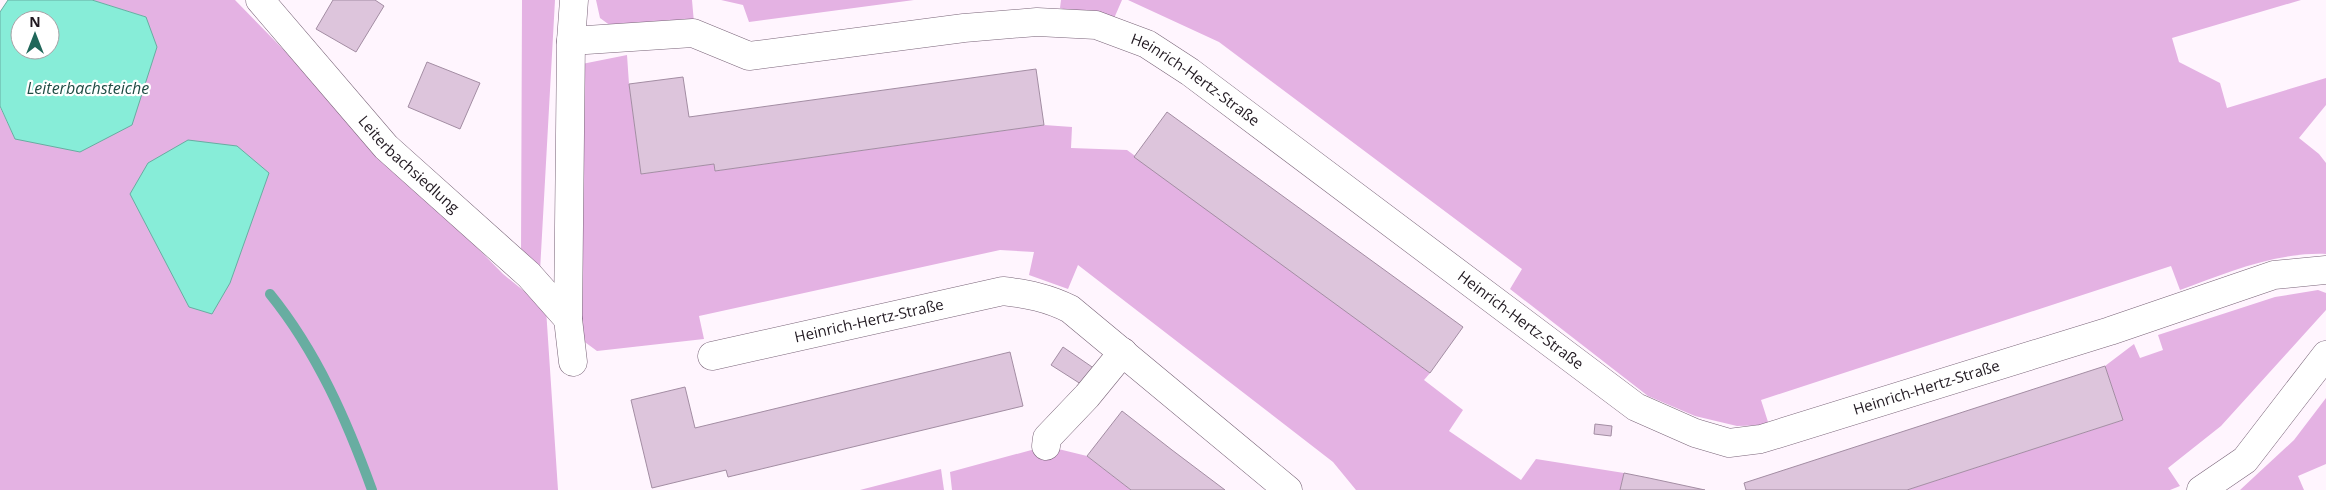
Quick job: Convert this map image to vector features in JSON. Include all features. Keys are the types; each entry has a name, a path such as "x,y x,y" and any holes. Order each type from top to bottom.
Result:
{"street":[{"name":"Leiterbachsiedlung","path":"260,0 386,147 529,275 568,319"},
{"path":"573,362 568,319 571,40 574,0"},
{"name":"Heinrich-Hertz-Straße","path":"571,40 693,33 749,56 964,28 1037,22 1096,25 1147,44 1190,72 1636,407 1695,433 1729,443 1761,439 2101,334 2274,275 2326,270"},
{"name":"Heinrich-Hertz-Straße","path":"712,356 1003,291 1051,299 1070,309 1288,490"},
{"path":"1046,446 1047,438 1087,396 1123,352"},
{"path":"2201,490 2245,460 2326,355"}],"shaded area":[{"path":"92,0 235,0 503,274 546,309 558,490 0,490 0,107 15,139 146,17"},
{"path":"522,0 555,0 540,271 521,254"},
{"path":"596,0 692,0 694,23 615,29 600,18"},
{"path":"721,0 914,0 749,22 743,5"},
{"path":"1061,0 1122,0 1112,23 1060,8"},
{"path":"1128,0 2301,0 2172,38 2179,62 2220,83 2227,108 2326,78 2326,105 2299,138 2319,154 2326,163 2326,254 2288,256 2270,260 2180,290 2171,266 1761,400 1769,425 1737,426 1695,416 1648,396 1510,289 1522,269 1219,42"},
{"path":"627,55 641,174 714,164 715,171 1044,125 1072,127 1071,148 1127,150 1430,373 1424,380 1463,410 1449,431 1521,480 1536,459 1624,473 1620,490 1356,490 1333,462 1078,265 1068,289 1029,275 1034,252 1000,250 699,316 704,339 597,351 578,337 582,64"},
{"path":"2318,290 2326,293 2326,310 2221,426 2168,468 2180,486 2170,490 1907,490 2123,420 2105,366 2134,344 2140,358 2163,350 2158,335 2275,297"},
{"path":"2326,398 2326,464 2298,476 2304,490 2240,490 2294,440"},
{"path":"1046,446 1087,456 1131,490 952,490 950,472"},
{"path":"941,469 944,490 860,490"}],"water":[{"name":"Leiterbachsteiche","path":"8,0 92,0 146,17 157,47 132,125 80,152 15,139 0,106 0,12"},
{"path":"188,140 237,146 269,173 230,283 212,314 189,307 130,194 148,163"}],"building":[{"path":"333,0 375,0 384,6 356,52 316,29"},
{"path":"427,62 480,83 460,129 408,107"},
{"path":"1036,69 1044,125 715,171 714,164 641,174 629,84 683,77 689,117"},
{"path":"1167,112 1463,327 1430,373 1134,157"},
{"path":"1063,347 1095,369 1084,386 1051,365"},
{"path":"1010,352 1023,406 728,477 726,470 652,488 631,400 685,387 695,428"},
{"path":"2105,366 2123,420 1907,490 1746,490 1744,483"},
{"path":"1122,411 1225,490 1131,490 1087,456"},
{"path":"1595,424 1612,426 1611,436 1594,434"},
{"path":"1624,473 1649,478 1705,490 1620,490"}],"waterway":[{"path":"270,294 287,316 316,363 341,413 372,490"}]}
